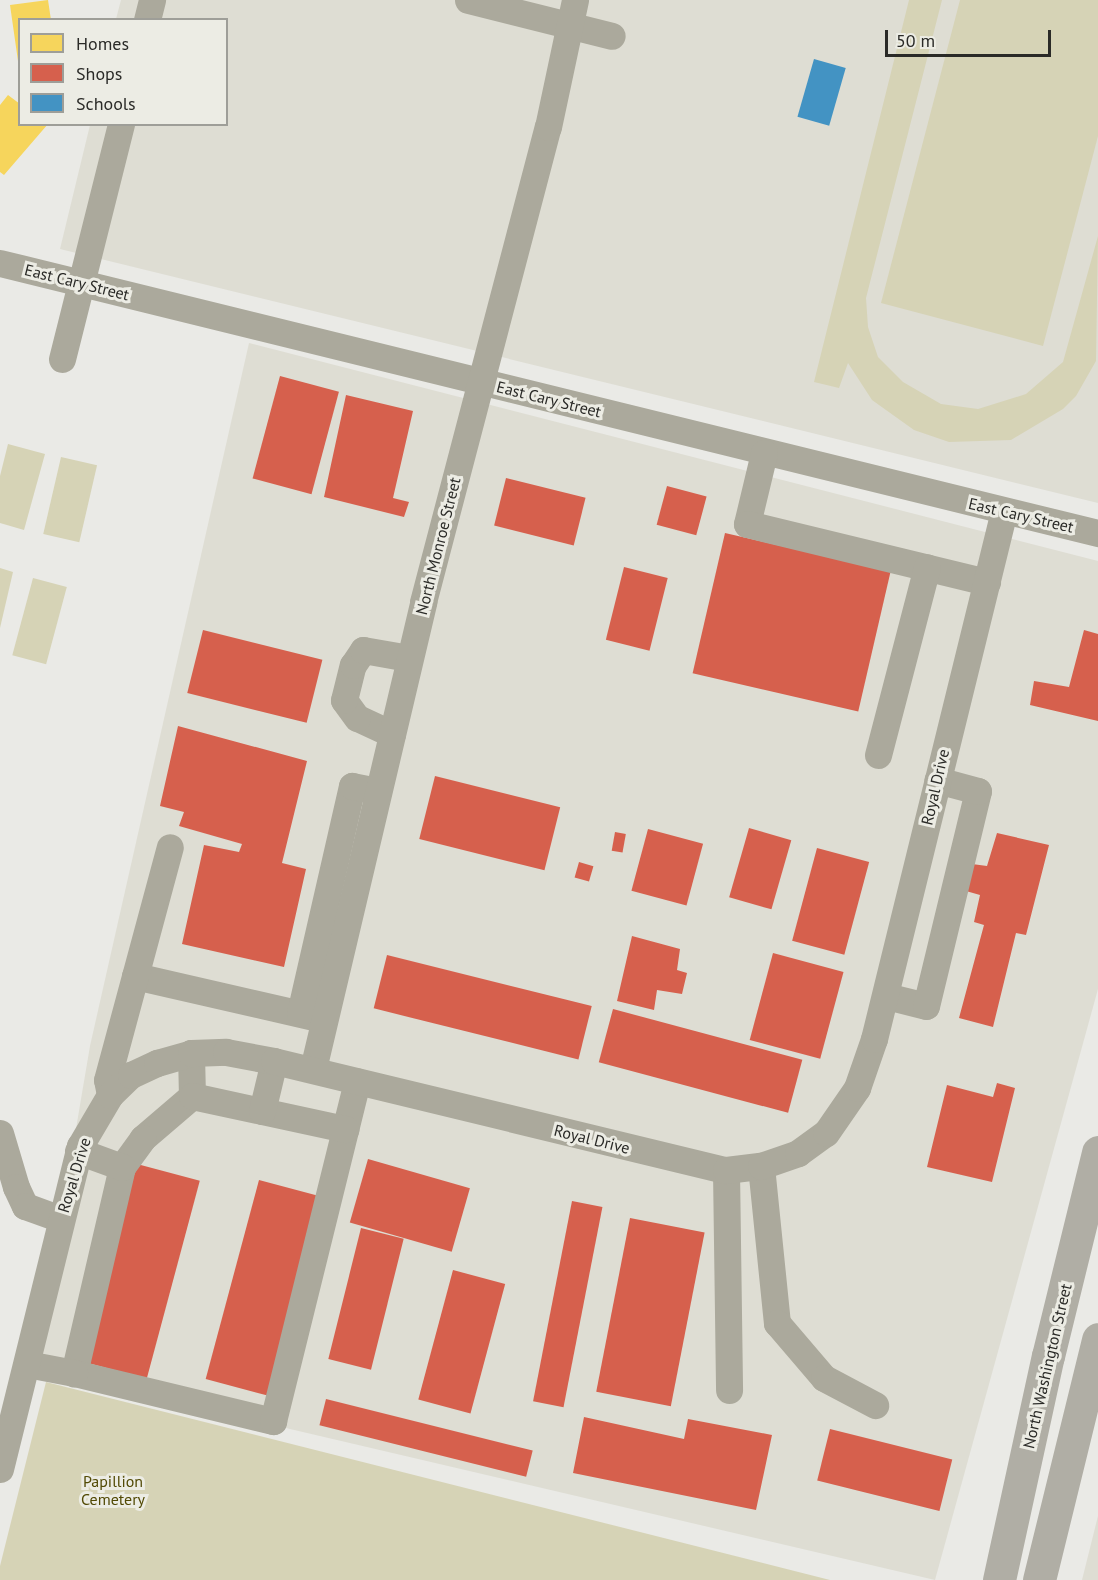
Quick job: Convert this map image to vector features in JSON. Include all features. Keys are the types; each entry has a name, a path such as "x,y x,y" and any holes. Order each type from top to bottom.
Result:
{"main road":[{"name":"North Washington Street","path":"999,1580 1048,1356 1098,1152"},
{"path":"1039,1580 1098,1339"}],"street":[{"path":"148,18 152,0"},
{"path":"468,0 572,13 612,36"},
{"name":"North Monroe Street","path":"313,1069 311,1016 367,842 409,658 548,127 572,13"},
{"path":"62,359 120,126"},
{"name":"East Cary Street","path":"0,263 764,453 1098,533"},
{"path":"764,453 747,524 987,582"},
{"name":"Royal Drive","path":"0,1469 78,1151 98,1111 110,1095 131,1075 191,1053 226,1052 313,1069 726,1170 761,1166 798,1153 826,1133 857,1088 886,996 1004,511"},
{"path":"878,755 927,567"},
{"path":"392,734 357,718 344,700 353,665 363,650 409,658"},
{"path":"886,996 926,1006 978,791 937,780"},
{"path":"135,976 311,1016 341,835 352,786 378,791"},
{"path":"341,835 367,842"},
{"path":"110,1095 107,1080 170,847"},
{"path":"191,1053 192,1096"},
{"path":"262,1111 274,1061"},
{"path":"27,1364 74,1373 273,1421 357,1081"},
{"path":"192,1096 345,1129"},
{"path":"74,1373 122,1167 142,1138 192,1096"},
{"path":"0,1132 15,1187 25,1206 60,1219"},
{"path":"78,1151 122,1167"},
{"path":"761,1166 777,1323 824,1377 875,1405"},
{"path":"726,1170 729,1390"}],"shaded area":[{"path":"121,0 1098,0 1098,503 60,249 90,126 228,126 228,18 116,18"},
{"path":"249,343 1098,561 1098,989 935,1580 290,1429 37,1359 90,1046"},
{"path":"1098,1516 1098,1580 1082,1580"}],"green space":[{"path":"909,0 942,0 866,298 868,327 878,357 903,382 941,404 978,409 1026,394 1063,362 1098,236 1096,361 1076,396 1063,409 1011,440 949,442 914,430 872,400 848,363 839,388 814,382"},
{"path":"960,0 1098,0 1098,136 1043,346 881,303"},
{"path":"8,444 45,454 24,530 0,523 0,476"},
{"path":"61,457 97,465 79,542 43,534"},
{"path":"0,568 13,572 0,628"},
{"path":"33,578 67,587 46,664 12,655"},
{"name":"Papillion Cemetery","path":"46,1382 830,1580 0,1580 0,1566"}],"building: Homes":[{"path":"48,0 51,18 18,18 18,61 10,5"},
{"path":"8,95 18,102 18,126 46,126 4,175 0,172 0,105"}],"building: Shops":[{"path":"280,376 339,392 311,494 253,478"},
{"path":"346,395 413,411 393,498 409,502 404,517 324,497"},
{"path":"506,478 586,498 574,545 494,526"},
{"path":"667,486 707,497 696,535 657,525"},
{"path":"725,533 891,571 858,712 693,673"},
{"path":"624,567 668,578 650,651 606,640"},
{"path":"203,630 322,660 307,723 187,693"},
{"path":"1084,630 1098,634 1098,721 1030,705 1034,681 1069,687"},
{"path":"178,726 307,761 282,863 306,869 284,967 182,944 204,845 239,852 242,844 179,826 184,812 160,806"},
{"path":"435,776 560,807 544,870 419,839"},
{"path":"749,828 791,840 771,909 729,897"},
{"path":"648,829 703,844 686,906 631,891"},
{"path":"615,832 626,834 623,853 612,851"},
{"path":"997,833 1049,845 1026,935 1016,933 993,1027 959,1018 984,925 974,922 980,895 966,891 972,864 987,866"},
{"path":"817,848 869,862 844,955 792,941"},
{"path":"579,862 593,866 589,882 575,877"},
{"path":"632,936 680,949 677,970 687,973 682,994 657,990 654,1010 617,1001"},
{"path":"773,953 844,972 820,1059 750,1040"},
{"path":"387,955 592,1006 578,1059 374,1008"},
{"path":"613,1009 802,1060 788,1113 599,1062"},
{"path":"997,1083 1015,1088 992,1182 927,1167 947,1085 993,1097"},
{"path":"368,1159 470,1188 452,1252 350,1222"},
{"path":"137,1164 200,1181 147,1379 84,1362"},
{"path":"259,1180 322,1197 268,1396 206,1379"},
{"path":"572,1201 602,1207 564,1407 533,1401"},
{"path":"630,1218 705,1233 671,1406 596,1392"},
{"path":"361,1228 404,1239 371,1370 328,1359"},
{"path":"453,1270 505,1284 470,1413 418,1399"},
{"path":"326,1399 533,1451 526,1477 319,1425"},
{"path":"584,1417 684,1439 688,1419 772,1435 756,1510 573,1473"},
{"path":"830,1429 952,1459 939,1511 817,1480"}],"building: Schools":[{"path":"814,59 846,68 829,126 797,117"}]}
